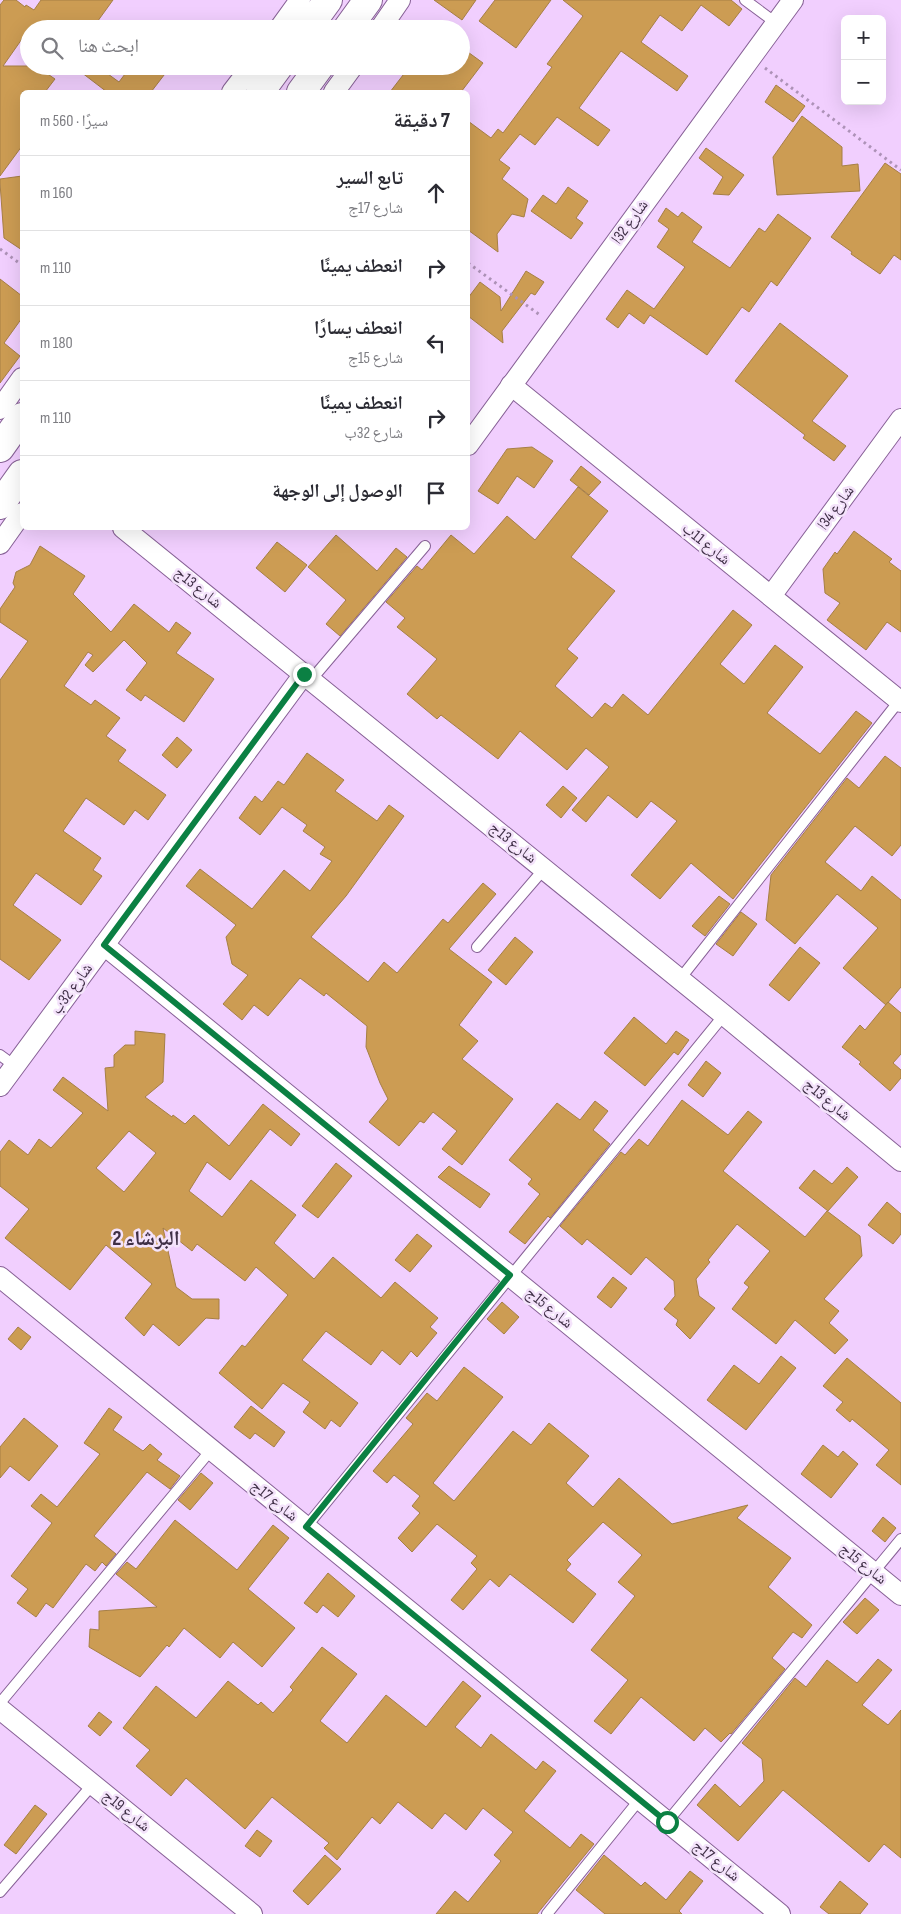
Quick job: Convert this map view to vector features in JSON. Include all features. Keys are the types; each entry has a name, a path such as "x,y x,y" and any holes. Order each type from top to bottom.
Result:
{"street":[{"path":"286,20 300,0"},
{"path":"314,20 328,0"},
{"path":"354,20 368,0"},
{"path":"386,20 400,0"},
{"name":"شارع 32ا","path":"470,442 793,0"},
{"path":"234,90 245,75"},
{"path":"262,90 273,75"},
{"path":"302,90 313,75"},
{"path":"335,90 346,75"},
{"path":"0,409 20,381"},
{"name":"شارع 11ب","path":"511,385 900,702"},
{"name":"شارع 34ا","path":"771,596 901,419"},
{"path":"0,448 20,420"},
{"path":"11,522 20,483"},
{"name":"شارع 13ج","path":"125,530 544,868 901,1161"},
{"name":"شارع 32ب","path":"0,1086 8,1060 104,945 308,677"},
{"name":"شارع 15ج","path":"104,945 901,1595"},
{"name":"شارع 17ج","path":"0,1277 780,1914"},
{"name":"شارع 19ج","path":"0,1709 252,1914"}],"lane":[{"path":"746,0 776,23"},
{"path":"308,677 425,546"},
{"path":"680,979 900,702"},
{"path":"477,947 544,868"},
{"path":"306,1527 724,1015"},
{"path":"0,1703 211,1450"},
{"path":"667,1822 901,1539"},
{"path":"0,1892 93,1784"},
{"path":"547,1914 640,1800"}],"path":[{"path":"751,57 901,170"},
{"path":"0,249 20,264"},
{"path":"470,264 555,326"}],"building":[{"path":"4,0 16,0 25,7 26,5 34,10 41,0 113,0 99,20 20,20 20,42 3,66 20,66 20,75 49,75 55,79 47,90 20,90 20,149 0,176 0,5"},
{"path":"434,0 476,0 462,20"},
{"path":"495,0 551,0 516,48 479,21"},
{"path":"563,0 731,0 742,9 729,26 701,5 682,31 660,15 641,42 688,76 677,91 621,51 579,108 610,130 598,146 557,117 535,145 520,134 499,160 510,168 502,179 528,199 524,217 512,214 497,234 498,252 470,231 470,122 491,138 498,129 503,133 552,67 547,64 583,16"},
{"path":"470,54 483,63 463,90 392,90 403,75 470,75"},
{"path":"85,75 109,75 119,82 124,75 164,75 153,90 104,90"},
{"path":"776,85 805,106 793,122 765,102"},
{"path":"802,116 842,147 842,166 858,164 860,191 777,195 773,157"},
{"path":"706,148 744,175 729,195 713,194 723,177 699,158"},
{"path":"885,163 901,174 901,260 894,255 880,274 851,254 852,252 831,237"},
{"path":"20,176 20,249 4,238 0,179"},
{"path":"568,187 588,201 576,218 583,223 571,239 531,211 543,195 556,204"},
{"path":"666,208 678,217 682,212 702,227 692,242 730,268 759,228 765,232 778,214 811,238 777,286 771,281 749,312 742,307 707,355 650,315 644,324 629,313 618,328 606,319 627,290 654,309 685,267 657,247 669,229 658,221"},
{"path":"526,271 544,282 535,295 531,293 502,331 503,343 470,318 470,295 480,282 500,297 501,311"},
{"path":"0,279 20,294 20,321 4,343 20,356 0,383"},
{"path":"780,323 848,376 812,421 846,446 834,461 803,438 805,435 735,381"},
{"path":"532,447 553,461 534,488 517,476 498,504 478,491 507,449"},
{"path":"581,466 601,482 589,495 570,480"},
{"path":"578,487 608,511 571,557 615,591 567,649 578,658 555,686 592,718 605,703 612,708 623,694 648,715 733,610 752,625 720,664 744,684 775,645 803,667 767,713 820,754 856,711 872,723 733,899 691,863 660,899 631,875 677,821 651,801 637,818 608,795 586,822 572,810 609,767 586,748 567,770 520,731 498,759 441,715 437,719 407,694 437,659 397,627 405,618 386,602 417,566 422,570 451,535 474,554 507,516 535,540"},
{"path":"854,531 892,559 889,562 901,571 901,632 887,622 866,650 827,620 840,603 825,593 823,569"},
{"path":"336,535 377,571 396,548 407,557 340,636 326,624 346,600 308,567"},
{"path":"277,542 307,565 285,592 256,568"},
{"path":"40,546 85,576 73,594 111,632 134,604 169,632 176,622 191,633 176,653 214,679 184,722 145,695 141,701 126,690 147,663 124,640 93,672 85,665 93,655 88,652 64,686 91,705 95,700 120,718 106,736 126,750 118,761 166,795 148,820 135,810 124,825 86,798 63,831 101,858 93,870 102,876 81,905 36,873 13,905 61,940 29,980 0,959 0,680 28,641 0,622 0,609 15,587 13,583 16,572 30,565"},
{"path":"177,737 192,750 177,768 162,755"},
{"path":"307,753 344,780 335,791 377,821 389,805 404,816 346,896 311,937 368,982 384,962 397,973 443,919 448,923 483,883 496,894 449,949 492,982 459,1025 478,1041 462,1059 513,1099 462,1165 442,1149 457,1131 433,1112 424,1123 420,1121 399,1146 369,1122 388,1099 366,1047 367,1026 326,993 324,996 300,978 268,1016 254,1005 242,1020 223,1004 248,975 232,964 226,937 236,925 186,886 200,869 252,909 284,870 310,891 332,861 320,854 325,847 303,831 307,825 282,807 260,835 239,818 255,796 262,802 278,781 284,785"},
{"path":"885,756 901,768 901,845 892,856 855,826 825,862 861,891 872,876 901,900 901,987 886,1005 843,968 878,928 837,894 795,944 766,920 771,875 847,778 859,788"},
{"path":"563,786 577,798 561,818 546,805"},
{"path":"719,896 730,904 705,936 692,926"},
{"path":"741,912 757,924 733,956 716,944"},
{"path":"515,937 533,952 506,985 488,970"},
{"path":"800,947 820,963 789,1001 769,985"},
{"path":"888,1002 901,1013 901,1054 893,1063 901,1070 901,1078 890,1091 859,1064 861,1062 842,1047 860,1025 865,1030"},
{"path":"634,1017 666,1044 676,1031 689,1040 678,1055 674,1052 645,1086 604,1053"},
{"path":"135,1031 165,1034 163,1082 145,1097 172,1117 173,1115 185,1124 194,1115 229,1146 263,1104 300,1134 291,1146 270,1129 230,1180 207,1162 189,1191 222,1217 251,1180 296,1215 274,1243 314,1279 333,1257 381,1298 395,1282 438,1318 430,1327 437,1333 417,1357 411,1351 400,1365 382,1350 371,1365 326,1331 302,1360 358,1403 340,1427 331,1420 325,1429 303,1412 310,1402 283,1383 262,1409 219,1373 242,1345 245,1347 288,1295 256,1267 245,1281 197,1244 192,1251 163,1228 176,1287 192,1299 219,1299 219,1319 206,1318 179,1346 153,1324 144,1336 125,1318 152,1284 106,1245 70,1290 5,1238 29,1209 0,1186 0,1152 9,1140 28,1155 39,1139 51,1148 83,1113 53,1090 63,1077 108,1111 105,1068 114,1067 114,1055 125,1045 135,1045","holes":["129,1131 156,1153 124,1192 96,1168"]},
{"path":"706,1061 721,1073 703,1097 688,1085"},
{"path":"682,1100 728,1135 748,1111 762,1122 723,1171 805,1237 827,1211 860,1236 862,1256 824,1299 839,1311 829,1323 848,1340 835,1354 795,1320 776,1344 732,1309 749,1287 744,1283 770,1251 737,1224 708,1260 710,1262 696,1279 699,1296 715,1308 690,1339 676,1325 678,1320 664,1309 675,1296 674,1281 646,1257 631,1275 587,1239 582,1245 560,1226 621,1152 625,1155 639,1139 648,1146"},
{"path":"595,1101 608,1111 593,1130 610,1144 550,1218 548,1216 525,1244 509,1232 540,1194 528,1184 532,1179 509,1160 557,1103 580,1120"},
{"path":"336,1163 352,1176 318,1218 302,1206"},
{"path":"449,1166 490,1194 480,1208 438,1177"},
{"path":"847,1167 858,1177 828,1211 799,1188 814,1170 832,1184"},
{"path":"887,1202 901,1214 901,1234 893,1244 868,1225"},
{"path":"417,1234 432,1246 410,1272 395,1260"},
{"path":"613,1277 627,1288 611,1308 597,1297"},
{"path":"502,1302 519,1317 504,1334 487,1319"},
{"path":"18,1327 31,1337 21,1350 8,1339"},
{"path":"781,1356 796,1368 746,1430 707,1400 734,1365 759,1384"},
{"path":"847,1358 901,1403 901,1485 876,1465 889,1450 852,1419 850,1422 836,1410 843,1402 823,1386"},
{"path":"464,1367 503,1397 433,1483 454,1501 513,1431 531,1445 549,1423 589,1456 566,1483 593,1507 619,1478 672,1524 748,1505 737,1518 791,1558 768,1587 812,1625 802,1638 793,1632 772,1658 785,1669 731,1734 721,1742 705,1728 694,1741 641,1697 611,1734 594,1721 628,1680 591,1650 635,1596 618,1582 642,1555 603,1522 567,1560 571,1564 566,1570 596,1594 573,1623 510,1574 499,1587 490,1579 463,1610 451,1600 477,1569 471,1563 477,1556 437,1524 412,1552 398,1538 420,1513 412,1506 420,1496 394,1475 387,1483 373,1471 413,1424 406,1418 427,1393 437,1401"},
{"path":"251,1406 285,1432 274,1447 255,1433 250,1439 234,1427"},
{"path":"109,1408 122,1417 113,1430 143,1451 150,1444 162,1454 157,1460 180,1476 170,1489 147,1472 94,1536 116,1554 106,1566 102,1562 95,1571 86,1564 53,1608 46,1603 36,1617 17,1603 28,1589 11,1576 52,1523 31,1506 41,1494 57,1507 100,1454 84,1443"},
{"path":"24,1418 58,1446 29,1481 10,1466 0,1478 0,1447"},
{"path":"823,1445 838,1457 843,1451 858,1464 831,1498 801,1474"},
{"path":"201,1473 213,1483 190,1510 178,1500"},
{"path":"883,1517 896,1528 885,1542 872,1531"},
{"path":"175,1520 237,1570 273,1525 289,1538 248,1589 295,1628 262,1667 233,1642 220,1658 184,1628 169,1647 167,1645 140,1677 89,1647 90,1629 99,1630 99,1611 157,1607 116,1574 127,1562 136,1569"},
{"path":"328,1573 355,1596 338,1617 323,1605 317,1613 304,1603"},
{"path":"865,1598 879,1610 857,1634 843,1622"},
{"path":"322,1647 357,1674 320,1721 347,1743 386,1695 426,1727 463,1681 481,1696 455,1727 481,1748 491,1734 536,1770 543,1761 556,1771 524,1811 570,1848 581,1834 594,1844 537,1914 436,1914 455,1891 468,1902 501,1861 494,1855 513,1832 483,1808 466,1830 445,1813 432,1829 398,1802 380,1824 372,1817 337,1860 324,1848 329,1843 272,1797 245,1829 186,1778 171,1796 136,1766 150,1750 123,1728 156,1686 196,1718 228,1681 258,1705 261,1702 273,1713 293,1690 290,1687"},
{"path":"878,1659 892,1670 862,1705 888,1725 901,1710 901,1858 884,1844 869,1862 783,1790 738,1841 697,1805 715,1784 740,1807 764,1781 762,1759 742,1743 795,1678 806,1687 827,1660 857,1683"},
{"path":"99,1712 112,1722 100,1736 88,1726"},
{"path":"35,1805 47,1814 16,1854 4,1845"},
{"path":"257,1830 272,1841 260,1857 245,1846"},
{"path":"325,1855 341,1869 308,1905 293,1891"},
{"path":"604,1855 641,1886 645,1882 666,1900 690,1871 703,1881 679,1911 682,1914 605,1914 576,1890"},
{"path":"840,1881 868,1904 860,1914 829,1914 820,1907"}],"district":[{"name":"البرشاء 2","path":"146,1238"}],"route":[{"path":"304,674 104,945 510,1275 306,1527 667,1822"}]}
